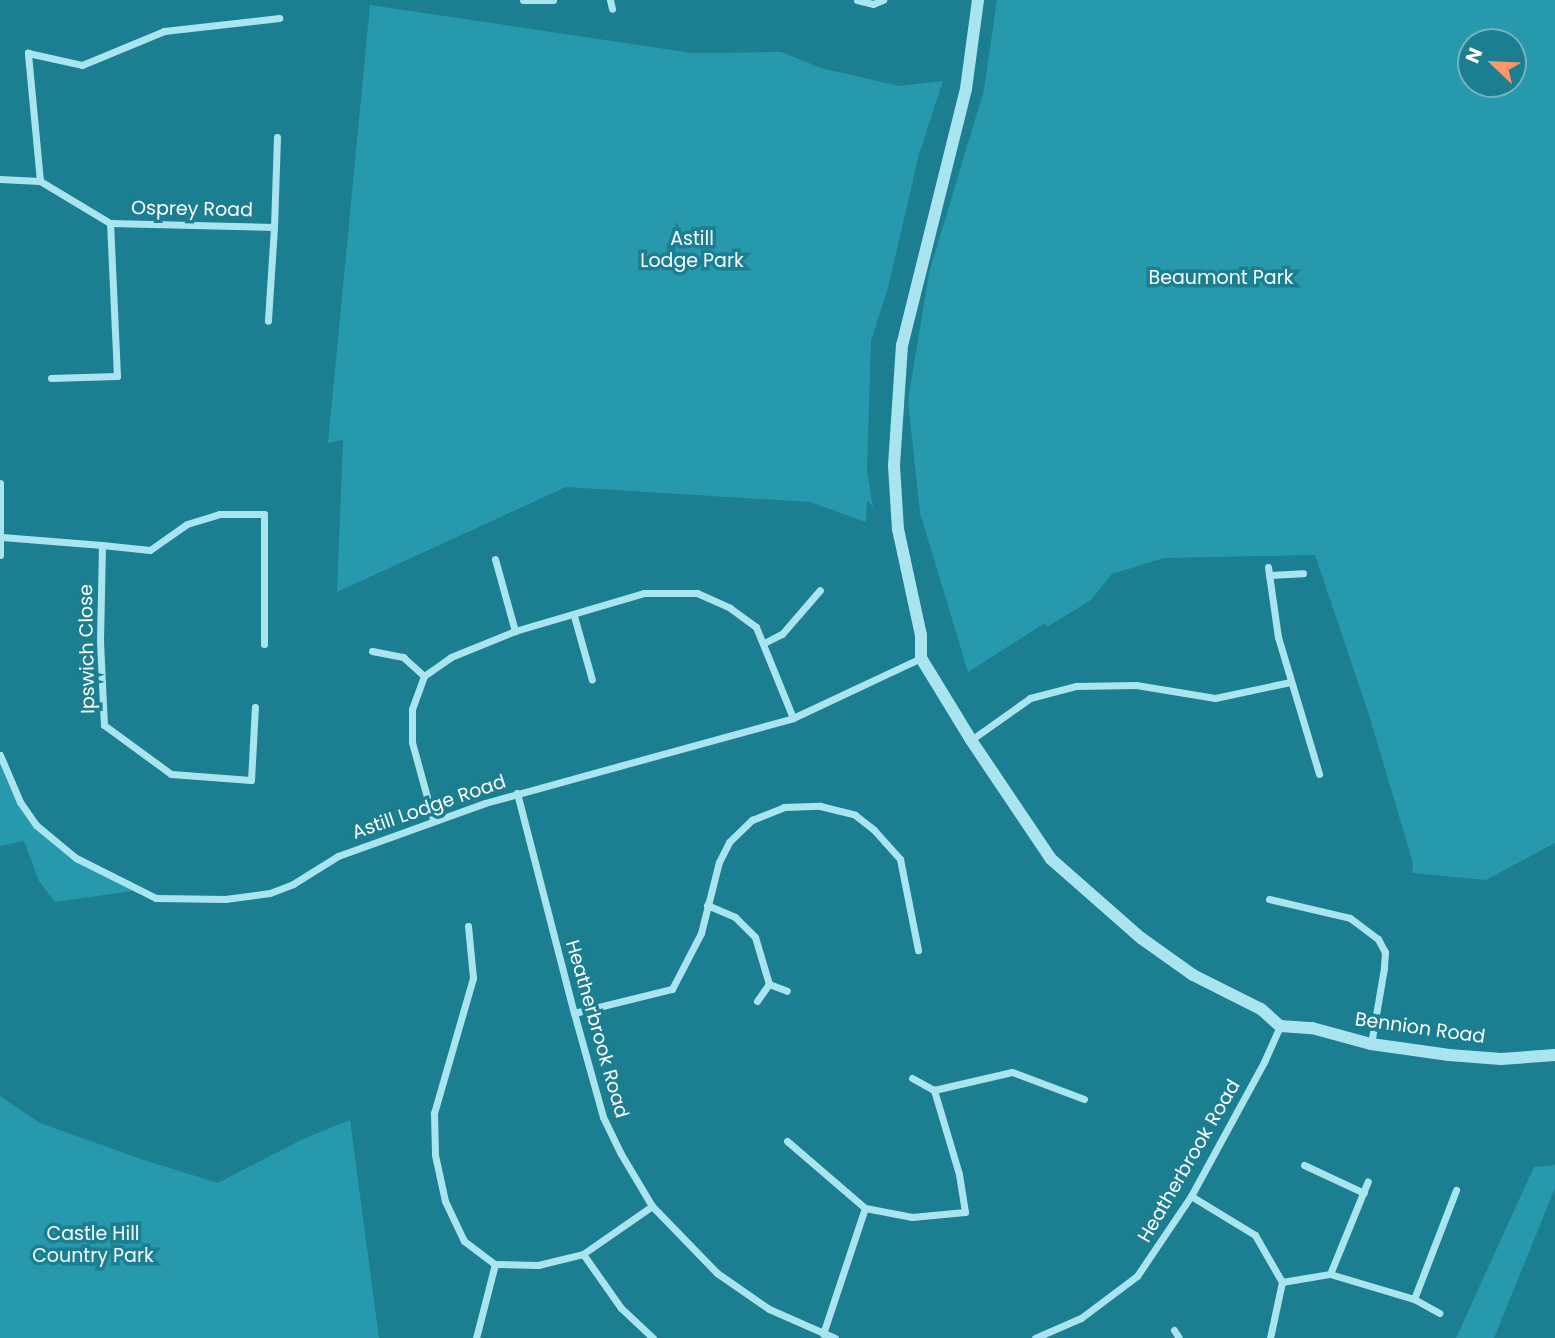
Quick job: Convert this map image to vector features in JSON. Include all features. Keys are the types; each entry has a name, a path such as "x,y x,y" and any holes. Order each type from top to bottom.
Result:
{"street":[{"path":"523,0 553,0"},
{"path":"610,0 612,9"},
{"path":"857,0 873,4 883,0"},
{"path":"978,0 966,89 902,345 895,479 898,529 921,635 921,658 971,740 1051,859 1141,938 1194,975 1261,1009 1280,1026"},
{"path":"40,181 27,53 82,65 164,31 279,18"},
{"name":"Osprey Road","path":"268,321 277,137"},
{"name":"Osprey Road","path":"0,179 40,181 110,223 274,227"},
{"name":"Osprey Road","path":"51,378 117,376 110,223"},
{"path":"0,483 0,555"},
{"path":"2,537 150,550 187,524 219,514 264,514 264,644"},
{"name":"Ipswich Close","path":"102,545 100,641 104,725 171,774 251,780 255,707"},
{"path":"495,559 515,631"},
{"path":"1303,573 1268,571 1278,637 1319,775"},
{"path":"764,643 782,634 820,590"},
{"path":"433,819 412,742 412,709 424,676 451,657 515,631 574,616 644,593 698,593 730,608 756,627 793,718"},
{"path":"574,616 592,680"},
{"path":"372,651 403,657 424,676"},
{"name":"Astill Lodge Road","path":"0,755 20,802 36,825 76,858 156,898 225,899 270,893 293,884 338,856 433,819 517,793 793,718 921,658"},
{"path":"971,740 1030,698 1076,686 1136,685 1215,698 1290,682"},
{"name":"Heatherbrook Road","path":"517,793 573,1013 603,1116 621,1154 652,1206 717,1273 769,1309 835,1338"},
{"path":"573,1013 672,989 701,933 719,862 729,842 752,820 784,807 820,806 855,815 874,830 900,859 918,950"},
{"path":"1269,899 1342,915 1378,939 1385,952 1385,960 1371,1044"},
{"path":"707,905 735,917 755,937 769,984"},
{"path":"468,926 473,978 434,1113 435,1156 445,1201 464,1241 495,1264 538,1265 583,1254 652,1206"},
{"path":"769,984 787,991"},
{"path":"757,1001 769,984"},
{"name":"Heatherbrook Road","path":"1034,1338 1081,1318 1137,1276 1191,1195 1264,1062 1280,1026"},
{"name":"Bennion Road","path":"1280,1026 1312,1028 1371,1044 1502,1059 1555,1055"},
{"path":"912,1078 934,1090 1012,1072 1084,1099"},
{"path":"787,1141 864,1209 912,1217 965,1212 960,1174 934,1090"},
{"path":"1304,1165 1364,1193"},
{"path":"1330,1274 1368,1181"},
{"path":"1414,1299 1456,1190"},
{"path":"1191,1195 1255,1235 1282,1282 1269,1338"},
{"path":"823,1334 864,1209"},
{"path":"583,1254 621,1308 653,1338"},
{"path":"476,1338 495,1264"},
{"path":"1282,1282 1330,1274 1414,1299 1439,1313"},
{"path":"1174,1330 1179,1338"}],"green space":[{"name":"Beaumont Park","path":"997,0 1555,0 1555,843 1486,880 1412,873 1413,863 1369,715 1315,555 1164,558 1112,574 1091,600 1047,627 1045,623 968,672 920,513 908,401 929,273 984,90"},
{"name":"Astill Lodge Park","path":"370,5 692,53 781,52 821,68 899,86 943,81 919,154 888,288 871,341 867,471 873,507 867,500 866,522 810,502 566,487 337,592 343,440 328,443"},
{"path":"0,754 20,802 36,825 64,849 140,890 55,902 39,881 24,841 0,846"},
{"name":"Castle Hill Country Park","path":"0,1096 40,1123 218,1183 303,1139 350,1120 379,1338 0,1338"},
{"path":"1555,1165 1555,1188 1494,1338 1456,1338 1534,1167"}]}
